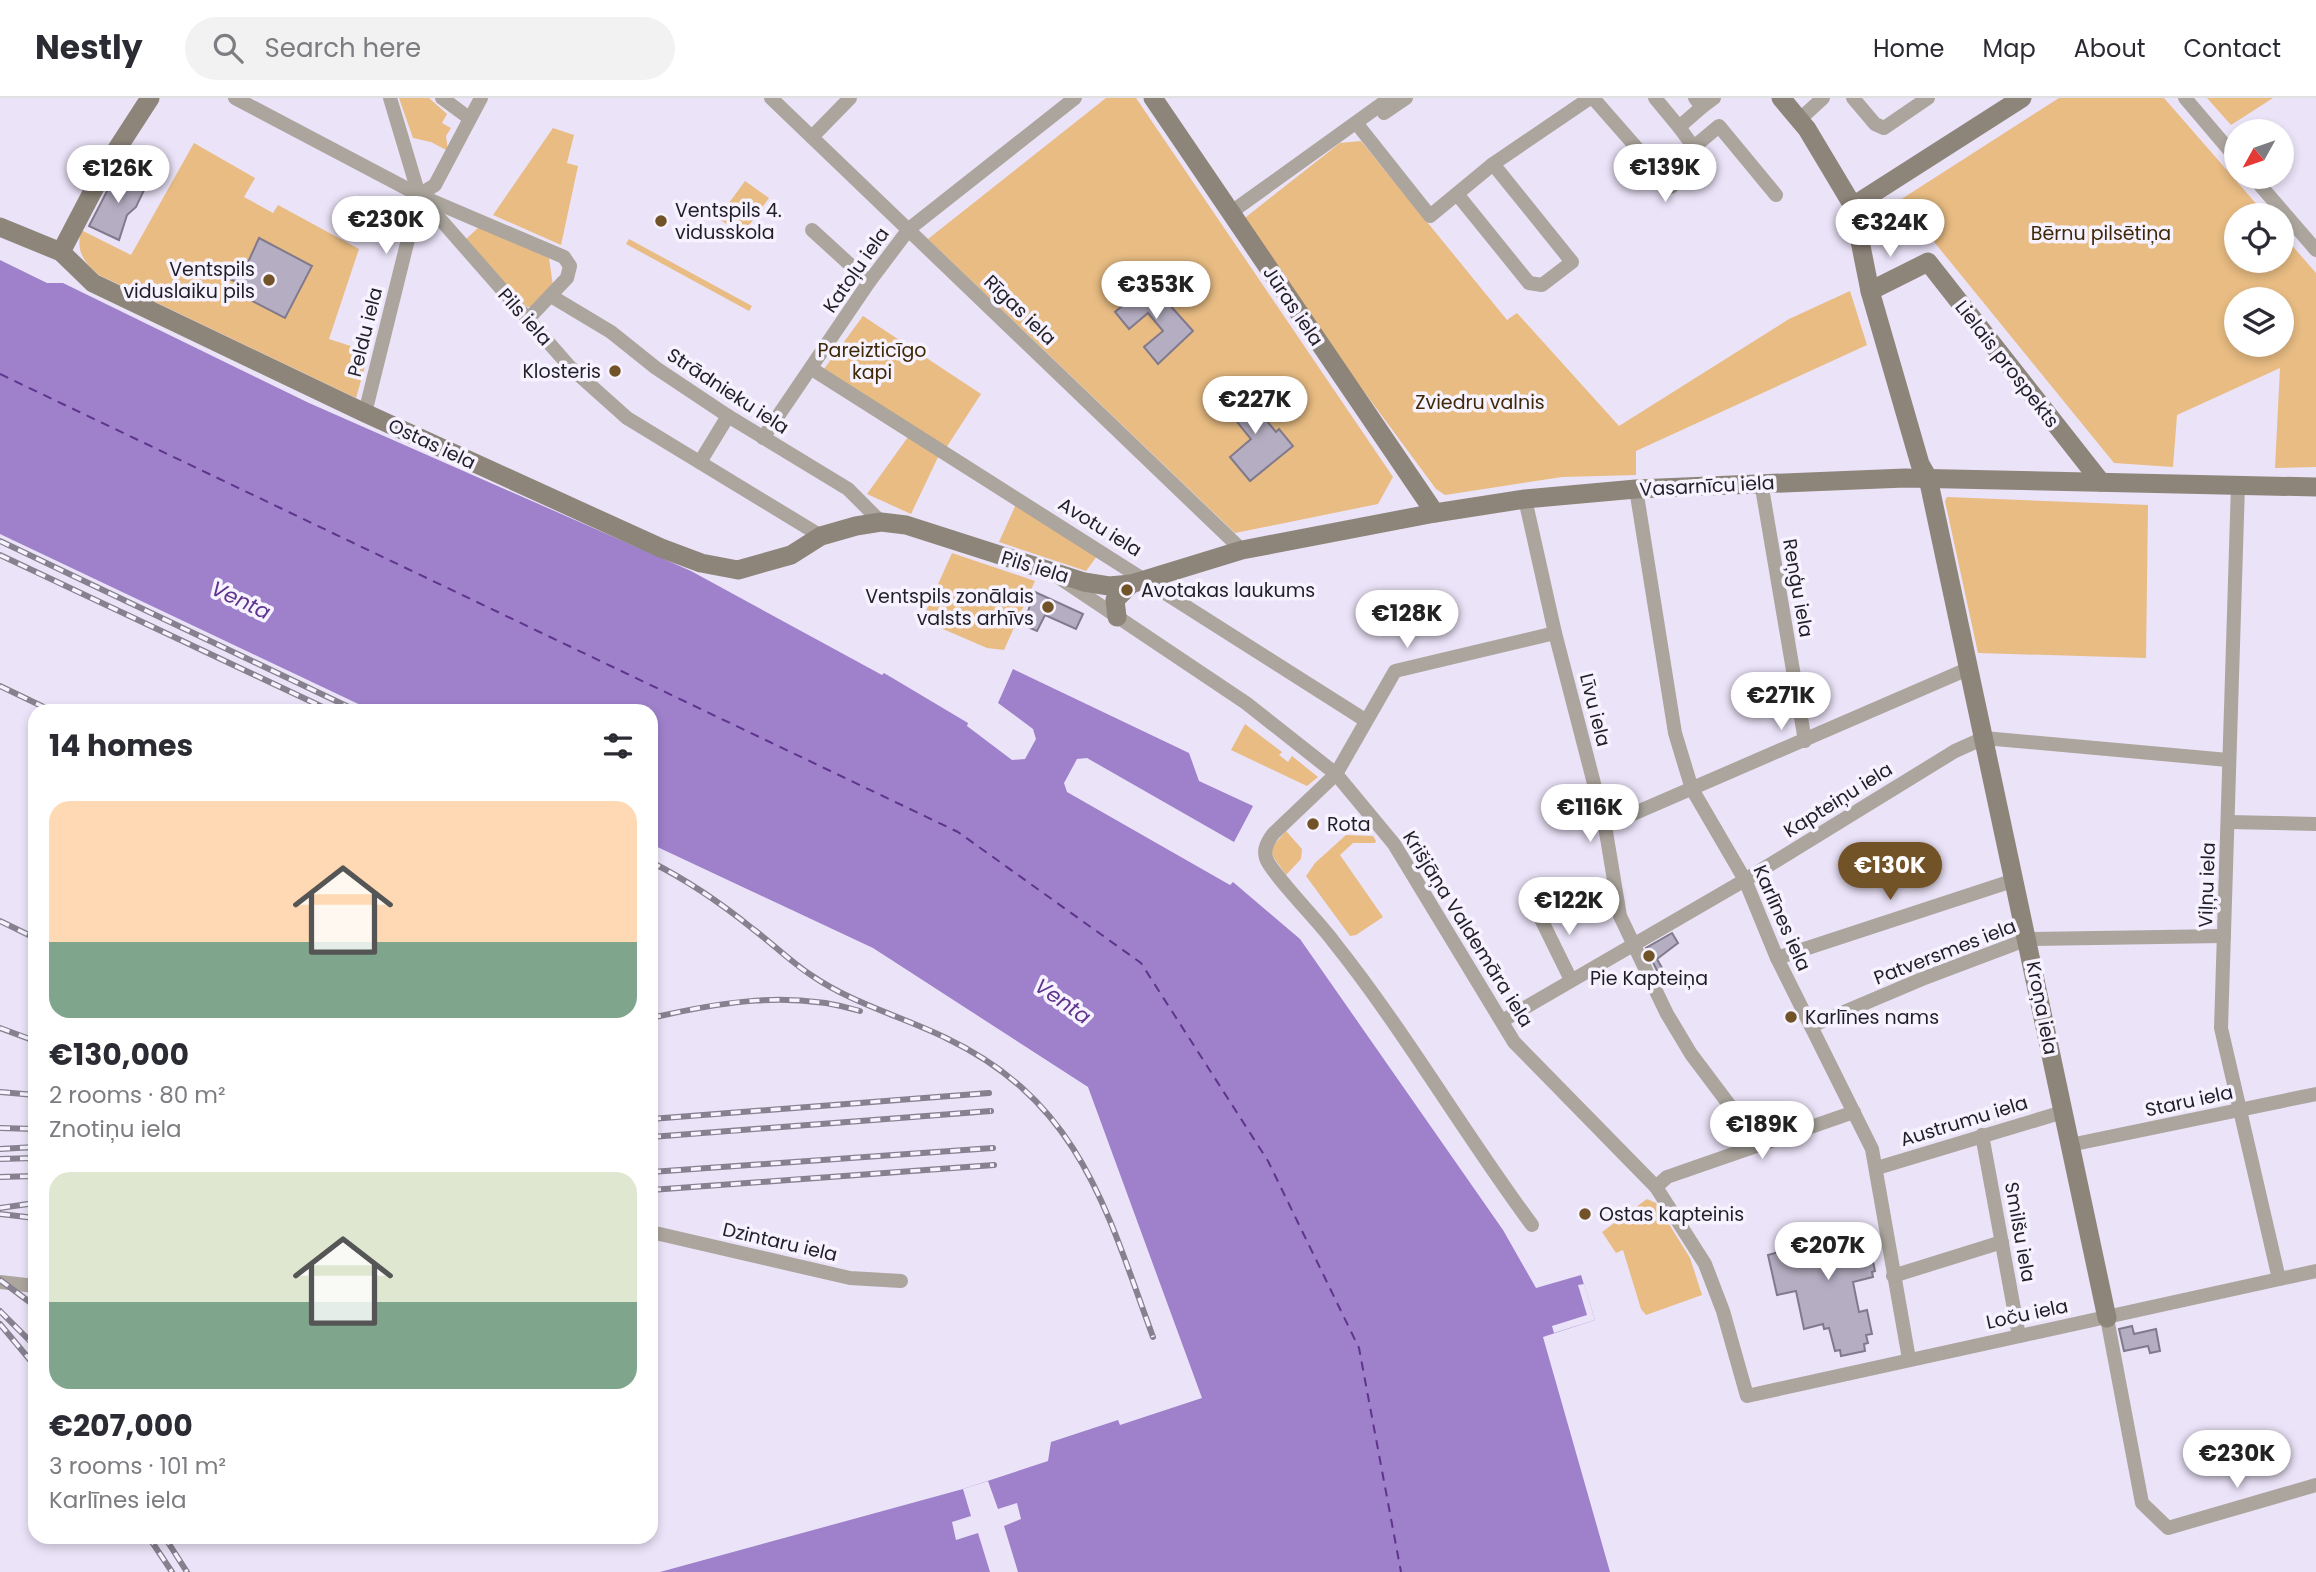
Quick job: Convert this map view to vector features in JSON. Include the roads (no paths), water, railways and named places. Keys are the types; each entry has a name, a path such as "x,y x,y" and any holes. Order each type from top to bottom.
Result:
{"street":[{"path":"61,252 106,166 150,98"},
{"name":"Pils iela","path":"235,98 419,195 569,367 627,418 821,536"},
{"path":"390,98 419,195"},
{"path":"442,98 470,118"},
{"path":"419,195 435,185 481,98"},
{"name":"Rīgas iela","path":"771,98 1242,550"},
{"path":"812,137 850,98"},
{"name":"Katoļu iela","path":"764,438 869,282 909,229 1075,98"},
{"name":"Jūras iela","path":"1153,98 1435,513"},
{"path":"1230,213 1390,98"},
{"path":"1357,124 1381,116 1406,98"},
{"path":"1357,124 1430,216 1493,164 1592,98 1671,187 1703,160 1695,146 1655,98"},
{"path":"1781,98 1831,166 1853,206 1870,291 1920,464 1928,478"},
{"path":"1799,120 1823,98"},
{"path":"1853,98 1875,124 1884,128 1928,98"},
{"path":"1853,206 2022,98"},
{"path":"2185,98 2224,144"},
{"path":"1679,127 1704,101"},
{"path":"1695,146 1718,126 1776,195"},
{"path":"1457,194 1529,283 1542,285 1572,262 1493,164"},
{"path":"2263,189 2316,250"},
{"path":"419,195 564,257 570,266 567,278 527,320"},
{"name":"Peldu iela","path":"365,413 419,195"},
{"name":"Ostas iela","path":"0,228 61,252 93,283 365,413 661,548 701,563 738,570 791,555 821,536 881,522"},
{"path":"812,230 869,282"},
{"name":"Lielais prospekts","path":"1870,291 1928,262 2101,482"},
{"name":"Strādnieku iela","path":"551,296 611,332 656,368 728,416 848,489 881,522"},
{"name":"Avotu iela","path":"812,369 1140,582 1365,720"},
{"path":"700,463 728,416"},
{"name":"Vasarnīcu iela","path":"1109,586 1140,582 1242,550 1435,513 1525,499 1636,489 1761,482 1928,478 2316,487"},
{"name":"Kroņa iela","path":"1928,478 2028,939 2107,1318 2142,1503 2168,1528 2316,1485"},
{"name":"Reņģu iela","path":"1761,482 1805,741"},
{"name":"Viļņu iela","path":"2238,485 2221,1028 2279,1279"},
{"name":"Karlīnes iela","path":"1636,489 1675,733 1692,789 1745,880 1777,958 1872,1149 1909,1359"},
{"name":"Līvu iela","path":"1525,499 1555,633 1605,826 1620,916 1632,945 1691,1054 1758,1143"},
{"name":"Pils iela","path":"881,522 906,525 1084,582 1109,586"},
{"name":"Krišjāņa Valdemāra iela","path":"1050,571 1246,703 1336,774 1394,844 1521,1050 1656,1187 1705,1264 1723,1311 1747,1396"},
{"path":"1117,617 1115,600 1140,582"},
{"path":"1531,1225 1347,958 1309,909 1270,867 1265,856 1266,845 1273,834 1336,774 1395,671 1555,633"},
{"path":"1605,826 1970,668"},
{"path":"1984,737 2228,760"},
{"name":"Kapteiņu iela","path":"1502,1021 1745,880 1955,751 1984,737"},
{"path":"2228,822 2316,824"},
{"path":"1777,958 2015,880"},
{"path":"1543,895 1538,908 1540,917 1571,980"},
{"name":"Patversmes iela","path":"1811,1026 1922,979 2028,939 2224,936"},
{"name":"Staru iela","path":"2070,1145 2316,1094"},
{"path":"1656,1187 1667,1177 1758,1143 1854,1112"},
{"name":"Austrumu iela","path":"1877,1168 2063,1112"},
{"name":"Smilšu iela","path":"1982,1135 2019,1336"},
{"name":"Dzintaru iela","path":"658,1234 850,1278 901,1282"},
{"path":"1893,1276 2002,1242"},
{"name":"Loču iela","path":"1747,1396 2316,1271"},
{"path":"0,1282 28,1285"}],"water":[{"name":"Venta","path":"0,260 47,283 63,283 309,403 691,571 882,675 884,673 968,723 967,726 1012,760 1025,759 1036,739 1033,729 998,703 1013,669 1189,753 1199,781 1253,806 1234,842 1087,758 1077,759 1064,783 1067,792 1230,885 1233,882 1300,939 1503,1230 1536,1288 1581,1275 1595,1320 1543,1337 1610,1572 660,1572 963,1489 1048,1461 1051,1442 1118,1420 1120,1425 1202,1398 1088,1087 873,948 658,847 658,704 358,704 0,534"}],"railway":[{"path":"0,541 342,704"},
{"path":"0,555 316,704"},
{"path":"0,686 38,704"},
{"path":"658,866 717,902 827,985 860,1002 946,1038 991,1064 1028,1094 1058,1127 1082,1163 1120,1245 1153,1337"},
{"path":"0,921 28,935"},
{"path":"658,1017 729,1003 782,1000 808,1001 860,1011"},
{"path":"0,1028 28,1038"},
{"path":"0,1092 28,1094"},
{"path":"658,1118 989,1093"},
{"path":"658,1136 991,1111"},
{"path":"0,1128 28,1129"},
{"path":"0,1149 28,1147"},
{"path":"658,1172 993,1148"},
{"path":"0,1159 28,1158"},
{"path":"658,1189 994,1165"},
{"path":"0,1177 28,1176"},
{"path":"0,1208 28,1204"},
{"path":"0,1214 28,1217"},
{"path":"0,1280 28,1301"},
{"path":"0,1311 28,1339"},
{"path":"0,1324 28,1358"},
{"path":"153,1544 172,1572"},
{"path":"169,1544 187,1572"}],"place":[{"name":"Ventspils 4. vidusskola","path":"661,221"},
{"name":"Ventspils viduslaiku pils","path":"269,280"},
{"name":"Klosteris","path":"615,371"},
{"name":"Avotakas laukums","path":"1127,590"},
{"name":"Ventspils zonālais valsts arhīvs","path":"1048,607"},
{"name":"Rota","path":"1313,824"},
{"name":"Pie Kapteiņa","path":"1649,956"},
{"name":"Karlīnes nams","path":"1791,1017"},
{"name":"Ostas kapteinis","path":"1585,1214"}],"park label":[{"name":"Bērnu pilsētiņa","path":"2101,233"},
{"name":"Pareizticīgo kapi","path":"872,361"},
{"name":"Zviedru valnis","path":"1480,402"}]}
